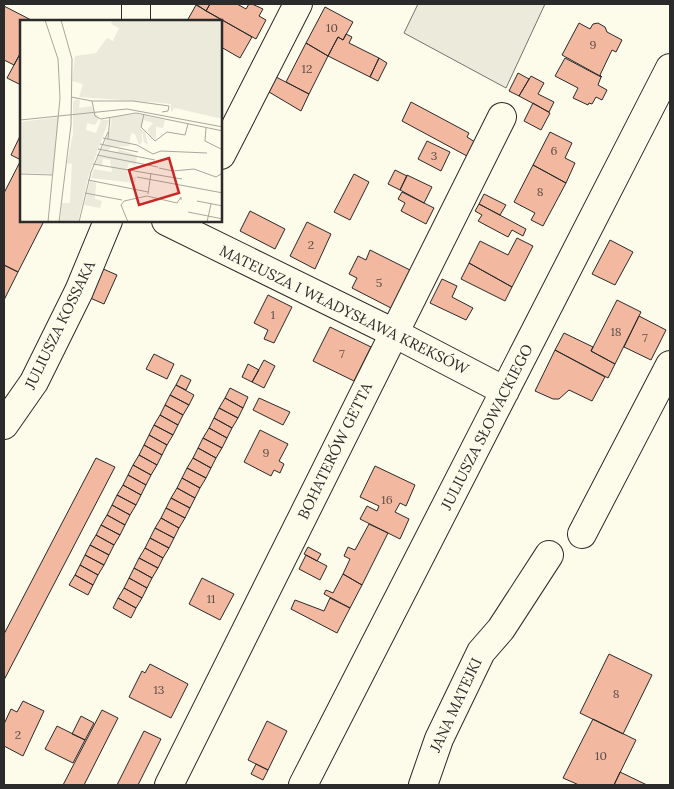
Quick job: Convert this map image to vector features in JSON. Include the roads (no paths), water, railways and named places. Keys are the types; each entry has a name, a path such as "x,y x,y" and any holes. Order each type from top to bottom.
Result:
{"street":[{"path":"136,4 136,20"},
{"path":"222,153 298,4"},
{"name":"JULIUSZA SŁOWACKIEGO","path":"303,785 670,68"},
{"name":"BOHATERÓW GETTA","path":"169,785 502,117"},
{"name":"JULIUSZA KOSSAKA","path":"4,426 34,382 78,291 108,222"},
{"name":"MATEUSZA I WŁADYSŁAWA KREKSÓW","path":"178,224 394,332 505,391"},
{"path":"582,534 670,365"},
{"name":"JANA MATEJKI","path":"423,785 439,739 481,652 501,630 549,555"}]}
